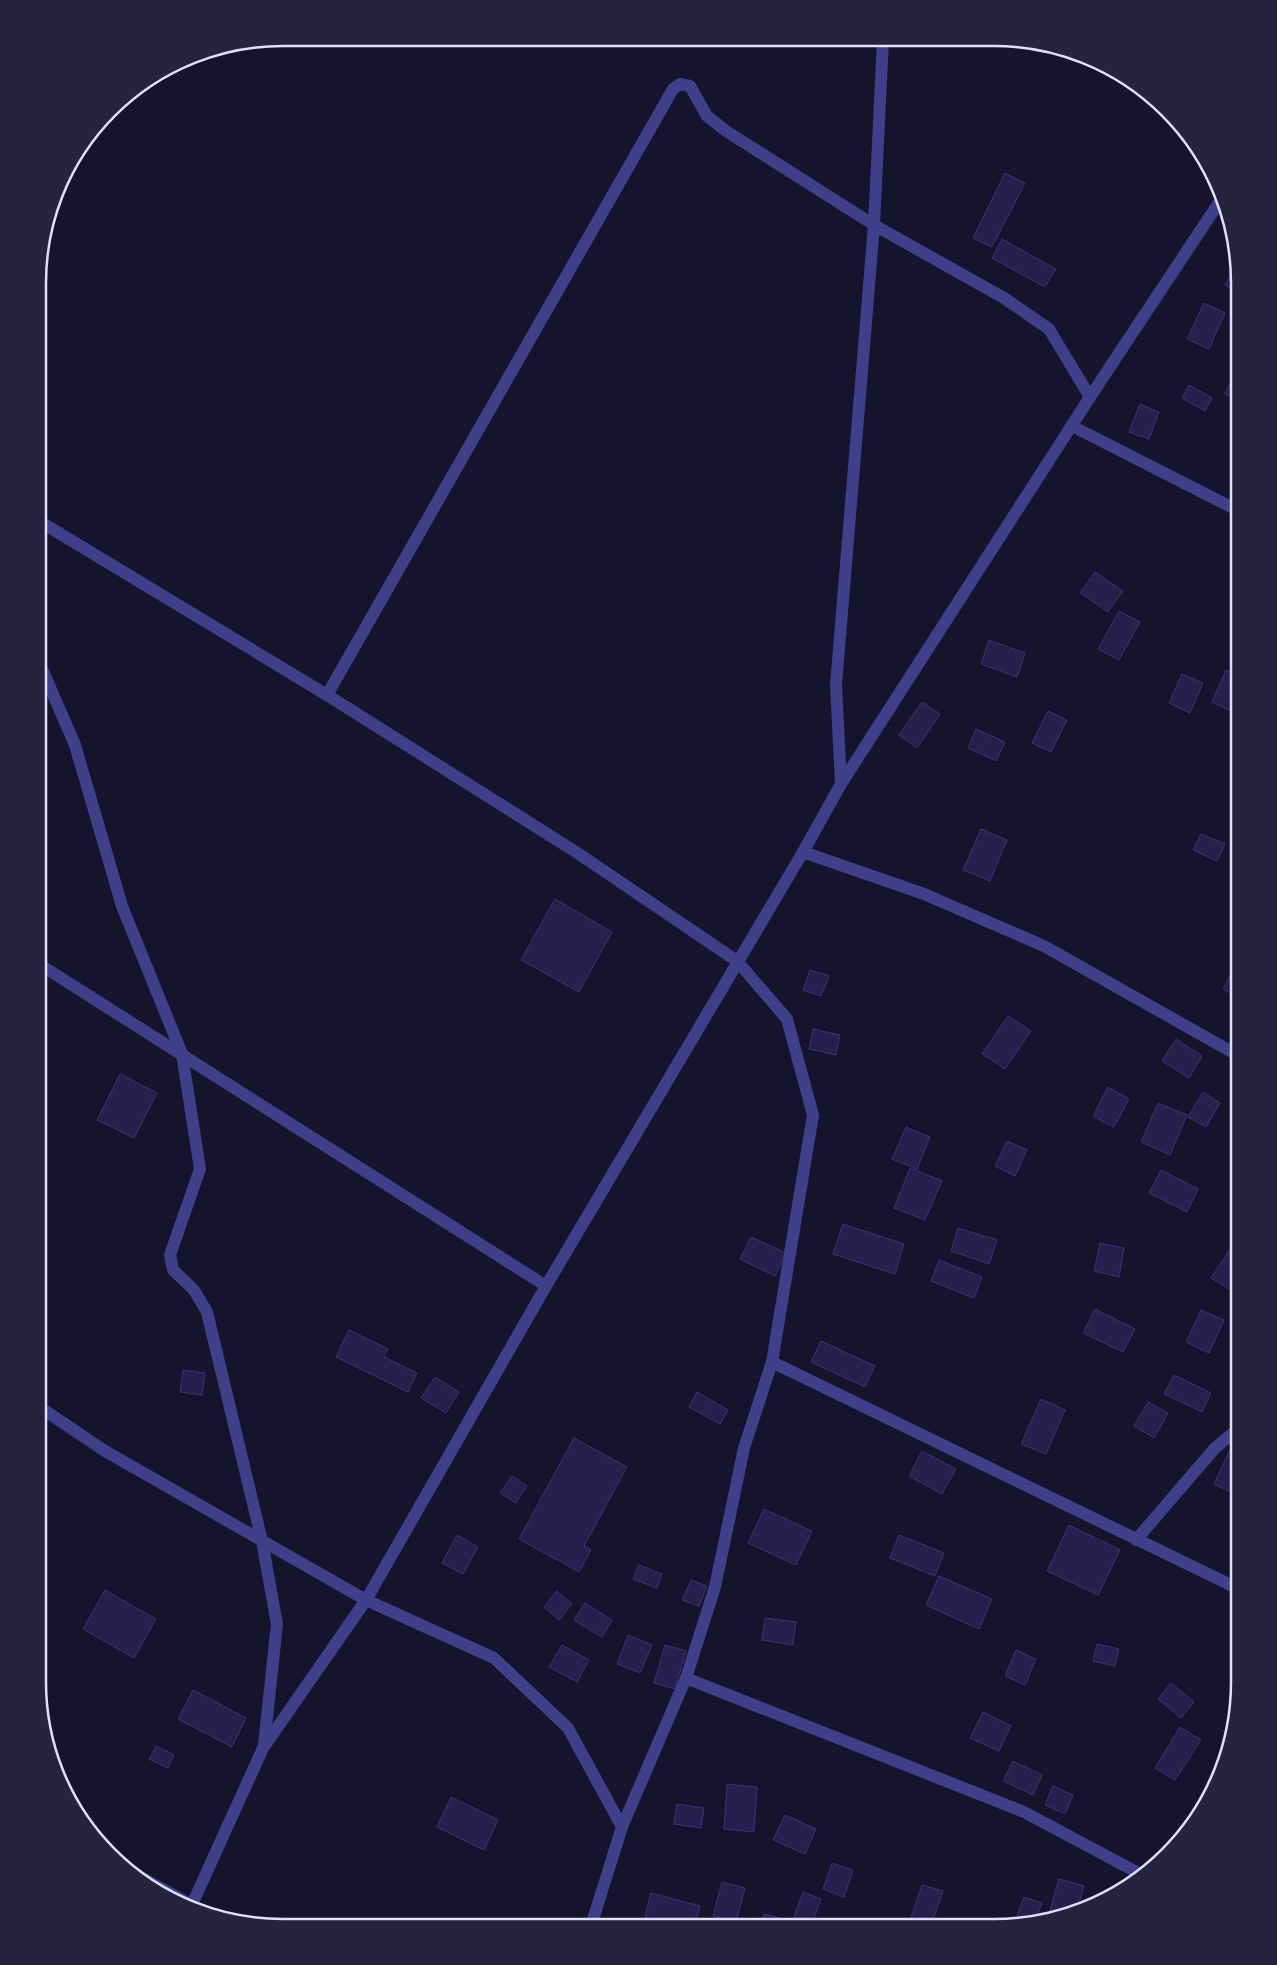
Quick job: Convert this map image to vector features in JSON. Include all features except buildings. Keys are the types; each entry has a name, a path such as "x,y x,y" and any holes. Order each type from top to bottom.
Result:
{"street":[{"path":"842,784 836,685 874,225 883,46"},
{"path":"327,695 673,89 680,84 690,86 707,116 726,132 874,225 1004,298 1049,329 1090,397"},
{"path":"193,1901 263,1748 366,1600 546,1286 804,852 842,784 1090,397 1217,205"},
{"path":"1072,426 1231,507"},
{"path":"46,525 327,695 576,852 738,961 788,1019 813,1115 772,1362 744,1448 715,1588 686,1678 622,1827 593,1919"},
{"path":"46,678 76,745 122,906 182,1054 200,1169 170,1255 173,1270 194,1290 207,1312 262,1541 277,1624 263,1748"},
{"path":"804,852 924,894 1044,946 1231,1051"},
{"path":"46,969 546,1286"},
{"path":"772,1362 1231,1585"},
{"path":"46,1411 105,1451 366,1600 494,1658 568,1728 622,1827"},
{"path":"1136,1540 1215,1448 1231,1435"},
{"path":"686,1678 1024,1812 1136,1872"}]}
